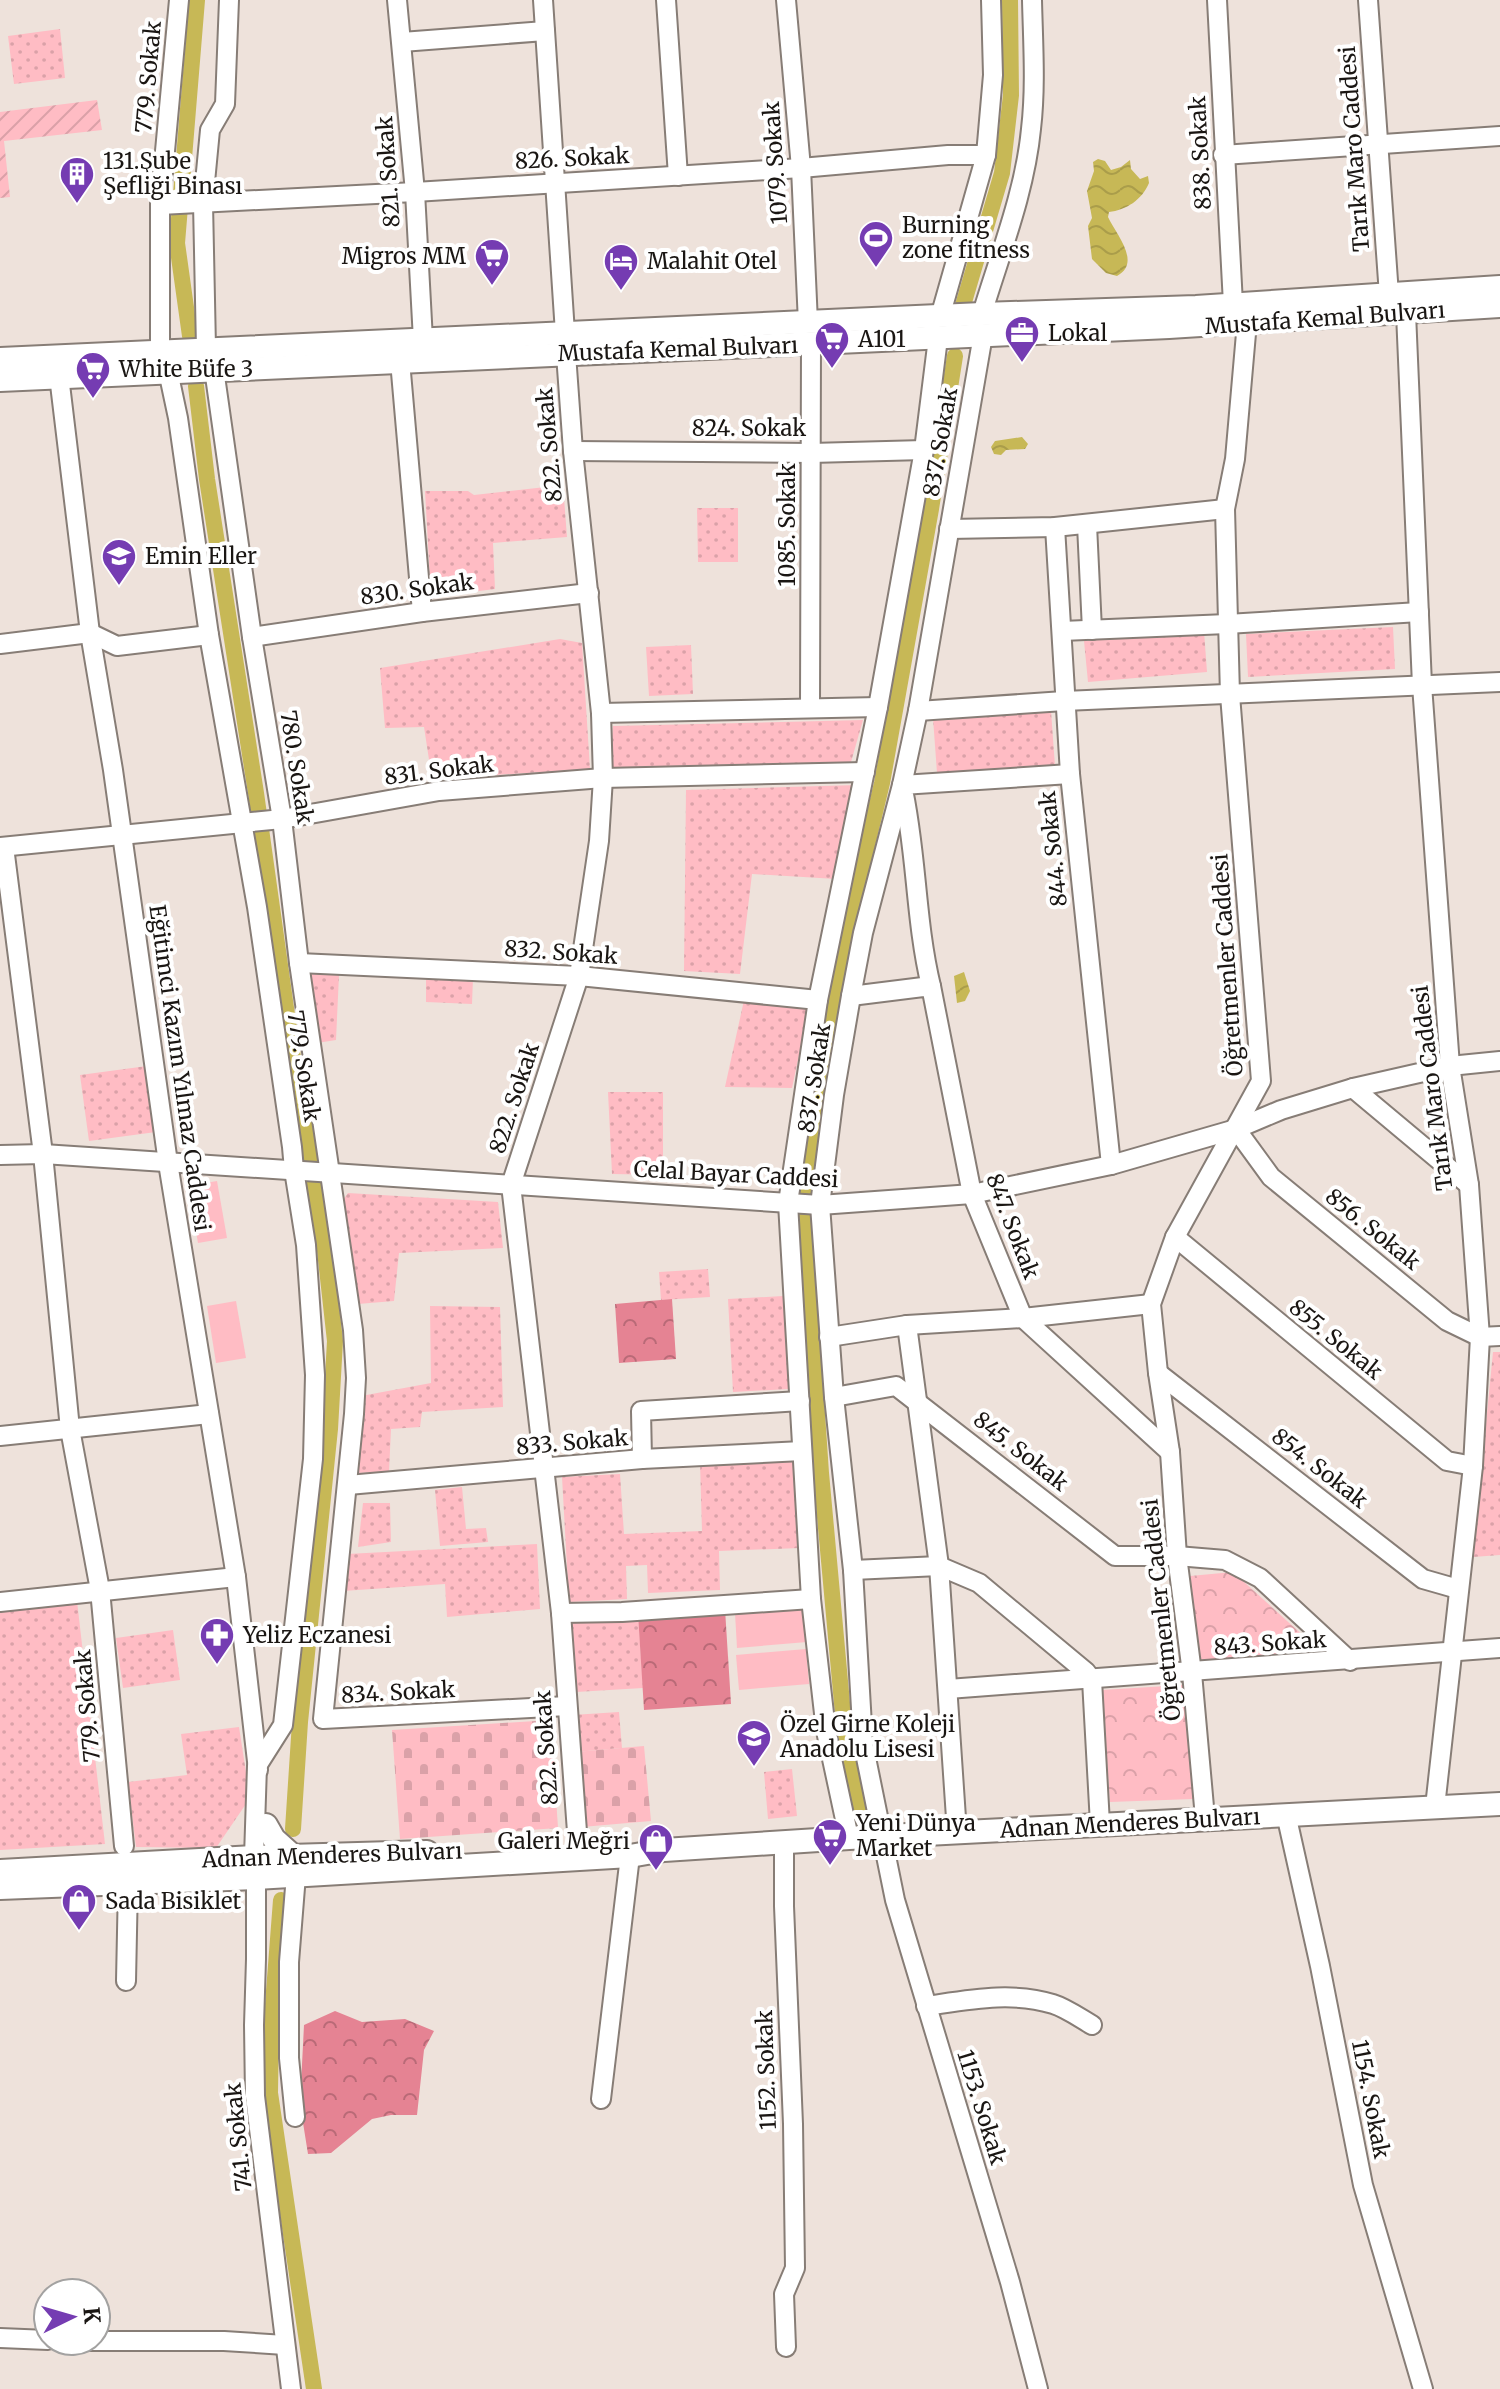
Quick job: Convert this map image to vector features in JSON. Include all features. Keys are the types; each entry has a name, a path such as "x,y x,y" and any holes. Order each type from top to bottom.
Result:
{"main road":[{"name":"Mustafa Kemal Bulvarı","path":"210,358 400,361 565,344 939,328 1233,304 1500,287"},
{"name":"Mustafa Kemal Bulvarı","path":"982,324 1247,322 1500,306"},
{"name":"Mustafa Kemal Bulvarı","path":"0,380 59,376 164,361 423,340 565,344"},
{"name":"Mustafa Kemal Bulvarı","path":"0,359 164,361"},
{"name":"Adnan Menderes Bulvarı","path":"0,1871 294,1866 664,1850 1500,1804"},
{"path":"266,1825 294,1866"},
{"name":"Adnan Menderes Bulvarı","path":"578,1852 630,1856 664,1850"},
{"name":"Adnan Menderes Bulvarı","path":"0,1888 128,1883 262,1867"}],"street":[{"name":"779. Sokak","path":"179,0 160,205 164,361 178,418 209,635 257,907 306,1245 315,1375 313,1459 283,1725 257,1766"},
{"name":"780. Sokak","path":"229,0 225,104 210,130 203,203 210,358 282,819 299,963 353,1330 354,1414 348,1485"},
{"name":"821. Sokak","path":"397,0 415,192 423,340"},
{"name":"822. Sokak","path":"543,0 573,451 601,713 603,778 599,841 579,976 511,1185 561,1613 578,1852"},
{"path":"666,0 678,176"},
{"name":"1079. Sokak","path":"786,0 801,168 810,333"},
{"name":"837. Sokak","path":"849,1838 826,1731 811,1599 788,1203 818,1000 878,707 924,450 939,328 986,155 993,75 991,0"},
{"name":"837. Sokak","path":"883,1837 863,1743 853,1570 834,1397 820,1205 851,996 863,933 918,711 982,324 1023,180 1031,130 1034,75 1032,0"},
{"name":"838. Sokak","path":"1217,0 1233,304"},
{"name":"Tarık Maro Caddesi","path":"1368,0 1389,295"},
{"path":"402,42 545,31"},
{"path":"1223,155 1500,136"},
{"name":"826. Sokak","path":"160,205 415,192 801,168 948,155 986,155"},
{"name":"Tarık Maro Caddesi","path":"1406,313 1422,685 1450,1066 1469,1185 1480,1337 1473,1466 1435,1807"},
{"name":"Öğretmenler Caddesi","path":"1205,1818 1192,1673 1177,1556 1170,1452 1151,1304 1175,1237 1261,1081 1227,624 1225,509 1235,459 1247,322"},
{"name":"1085. Sokak","path":"810,333 810,707"},
{"path":"400,361 422,612"},
{"name":"Eğitimci Kazım Yılmaz Caddesi","path":"59,376 90,633 168,1163 236,1577 266,1825 262,1867"},
{"name":"824. Sokak","path":"573,451 811,453 924,450"},
{"path":"949,529 1087,525 1225,509"},
{"path":"1087,525 1092,630"},
{"name":"844. Sokak","path":"1055,527 1070,774 1111,1165"},
{"name":"830. Sokak","path":"252,637 422,612 589,593"},
{"path":"1062,631 1419,612"},
{"path":"0,644 90,633 117,646 209,635"},
{"path":"918,711 1064,701 1500,682"},
{"path":"601,713 878,707"},
{"name":"831. Sokak","path":"2,847 282,819 439,791 603,778 865,772"},
{"path":"902,785 1070,774"},
{"name":"847. Sokak","path":"902,785 910,820 924,957 972,1194 1023,1318 1170,1452"},
{"name":"779. Sokak","path":"2,847 43,1154 70,1429 100,1590 124,1846"},
{"name":"832. Sokak","path":"299,963 579,976 818,1000"},
{"path":"851,996 931,986"},
{"name":"Celal Bayar Caddesi","path":"0,1155 43,1154 820,1205 972,1194 1111,1165 1236,1129 1281,1110 1353,1088 1450,1066 1500,1061"},
{"path":"1353,1088 1469,1185"},
{"name":"856. Sokak","path":"1236,1129 1271,1177 1447,1321 1480,1337 1500,1336"},
{"name":"855. Sokak","path":"1175,1237 1447,1461 1473,1466"},
{"path":"829,1337 907,1325 1023,1318 1151,1304"},
{"path":"907,1325 939,1566 957,1833"},
{"name":"854. Sokak","path":"1158,1373 1423,1579 1458,1589"},
{"name":"845. Sokak","path":"834,1397 896,1386 1115,1556 1225,1560 1260,1578 1350,1661"},
{"name":"833. Sokak","path":"348,1485 642,1459 641,1411 800,1401"},
{"path":"0,1436 209,1414"},
{"path":"642,1459 802,1451"},
{"name":"834. Sokak","path":"348,1485 323,1719 567,1706"},
{"path":"853,1570 939,1566 979,1583 1086,1672 1092,1680 1100,1824"},
{"path":"0,1602 236,1577"},
{"path":"561,1613 622,1612 811,1599"},
{"name":"843. Sokak","path":"948,1689 1500,1648"},
{"name":"Eğitimci Kazım Yılmaz Caddesi","path":"257,1766 262,1867"},
{"name":"1154. Sokak","path":"1286,1814 1320,1966 1363,2185 1423,2389"},
{"name":"1153. Sokak","path":"883,1837 895,1900 1010,2282 1038,2389"},
{"name":"1152. Sokak","path":"784,1842 795,2268 784,2294 786,2347"},
{"path":"601,2099 630,1856"},
{"path":"294,1866 289,1962 289,2058 295,2117"},
{"name":"741. Sokak","path":"262,1867 256,1959 255,2096 291,2389"},
{"path":"126,1981 128,1883"},
{"path":"926,2006 984,1997 1020,1998 1055,2004 1092,2025"},
{"path":"0,2338 32,2339"},
{"path":"112,2341 224,2341 285,2345"}],"green space":[{"path":"60,29 65,78 14,84 8,36"},
{"path":"97,100 102,130 4,141 10,197 0,198 0,112"},
{"path":"563,485 567,537 493,543 495,589 431,597 425,491 468,491 474,495"},
{"path":"697,508 738,508 738,562 698,562"},
{"path":"1393,627 1395,669 1248,677 1246,634"},
{"path":"1204,631 1207,672 1088,682 1084,641"},
{"path":"560,639 582,643 590,769 432,779 424,727 385,728 380,668"},
{"path":"691,645 693,694 649,696 646,647"},
{"path":"1051,711 1055,766 937,773 933,718"},
{"path":"863,720 851,762 609,768 613,726"},
{"path":"858,785 836,879 752,874 740,974 684,971 686,790"},
{"path":"309,973 339,975 336,1040 317,1043"},
{"path":"426,976 473,978 472,1004 426,1002"},
{"path":"744,1000 809,1008 792,1088 725,1087"},
{"path":"147,1066 156,1132 89,1141 80,1075"},
{"path":"608,1092 663,1092 663,1175 612,1174"},
{"path":"217,1181 227,1238 198,1243 188,1186"},
{"path":"348,1193 498,1202 503,1248 399,1253 394,1301 358,1304 341,1203"},
{"path":"708,1269 710,1297 661,1300 659,1272"},
{"path":"783,1296 789,1389 733,1392 728,1299"},
{"path":"672,1299 676,1359 619,1363 615,1304"},
{"path":"236,1301 246,1358 216,1363 207,1306"},
{"path":"430,1306 500,1307 503,1407 422,1412 420,1427 391,1429 389,1472 355,1473 361,1396 431,1383"},
{"path":"1493,1352 1500,1352 1500,1555 1473,1557"},
{"path":"797,1458 800,1548 719,1551 720,1590 648,1593 647,1565 626,1566 627,1599 569,1602 562,1477 620,1474 624,1534 702,1531 700,1462"},
{"path":"462,1487 466,1529 486,1528 488,1542 440,1546 435,1490"},
{"path":"363,1503 390,1503 391,1542 358,1547"},
{"path":"537,1544 540,1609 447,1617 445,1584 343,1591 347,1554"},
{"path":"1233,1572 1319,1650 1322,1660 1199,1665 1190,1576"},
{"path":"77,1601 105,1844 0,1850 0,1609"},
{"path":"805,1608 807,1642 737,1648 735,1613"},
{"path":"725,1609 731,1704 644,1710 638,1614"},
{"path":"638,1614 643,1688 576,1692 571,1619"},
{"path":"173,1630 180,1680 123,1688 116,1638"},
{"path":"806,1649 809,1684 739,1690 736,1655"},
{"path":"1183,1685 1193,1799 1110,1802 1102,1690"},
{"path":"619,1712 622,1748 575,1752 572,1715"},
{"path":"551,1720 558,1828 400,1839 392,1730"},
{"path":"239,1727 250,1798 216,1848 136,1847 128,1782 187,1775 181,1734"},
{"path":"644,1746 651,1821 582,1827 575,1752"},
{"path":"792,1769 797,1816 768,1819 764,1772"},
{"path":"335,2011 362,2022 405,2019 434,2031 424,2050 417,2115 372,2119 331,2153 308,2154 300,2104 304,2025"}],"water":[{"path":"1098,159 1105,161 1111,170 1130,160 1131,169 1140,179 1148,176 1149,183 1138,199 1109,212 1108,217 1127,256 1124,270 1117,276 1106,273 1092,259 1088,226 1092,218 1087,191 1094,171 1093,162"},
{"path":"1022,437 1028,444 1025,449 994,454 991,447 995,441"},
{"path":"964,972 970,991 965,1001 957,1003 954,976"}],"waterway":[{"path":"190,336 177,243 197,0"},
{"path":"964,302 1002,173 1011,95 1010,0"},
{"path":"862,1815 844,1725 821,1473 804,1219 819,1071 848,925 882,783 955,356"},
{"path":"196,386 294,1065 324,1242 335,1341 330,1429 300,1722 293,1829"},
{"path":"281,1900 271,2030 270,2093 314,2389"}],"place":[{"name":"131.Şube Şefliği Binası","path":"77,205"},
{"name":"Burning zone fitness","path":"876,269"},
{"name":"Migros MM","path":"492,287"},
{"name":"Malahit Otel","path":"621,292"},
{"name":"Lokal","path":"1022,364"},
{"name":"A101","path":"832,370"},
{"name":"White Büfe 3","path":"93,400"},
{"name":"Emin Eller","path":"119,587"},
{"name":"Yeliz Eczanesi","path":"217,1666"},
{"name":"Özel Girne Koleji Anadolu Lisesi","path":"754,1768"},
{"name":"Yeni Dünya Market","path":"830,1867"},
{"name":"Galeri Meğri","path":"656,1872"},
{"name":"Sada Bisiklet","path":"79,1932"}]}
